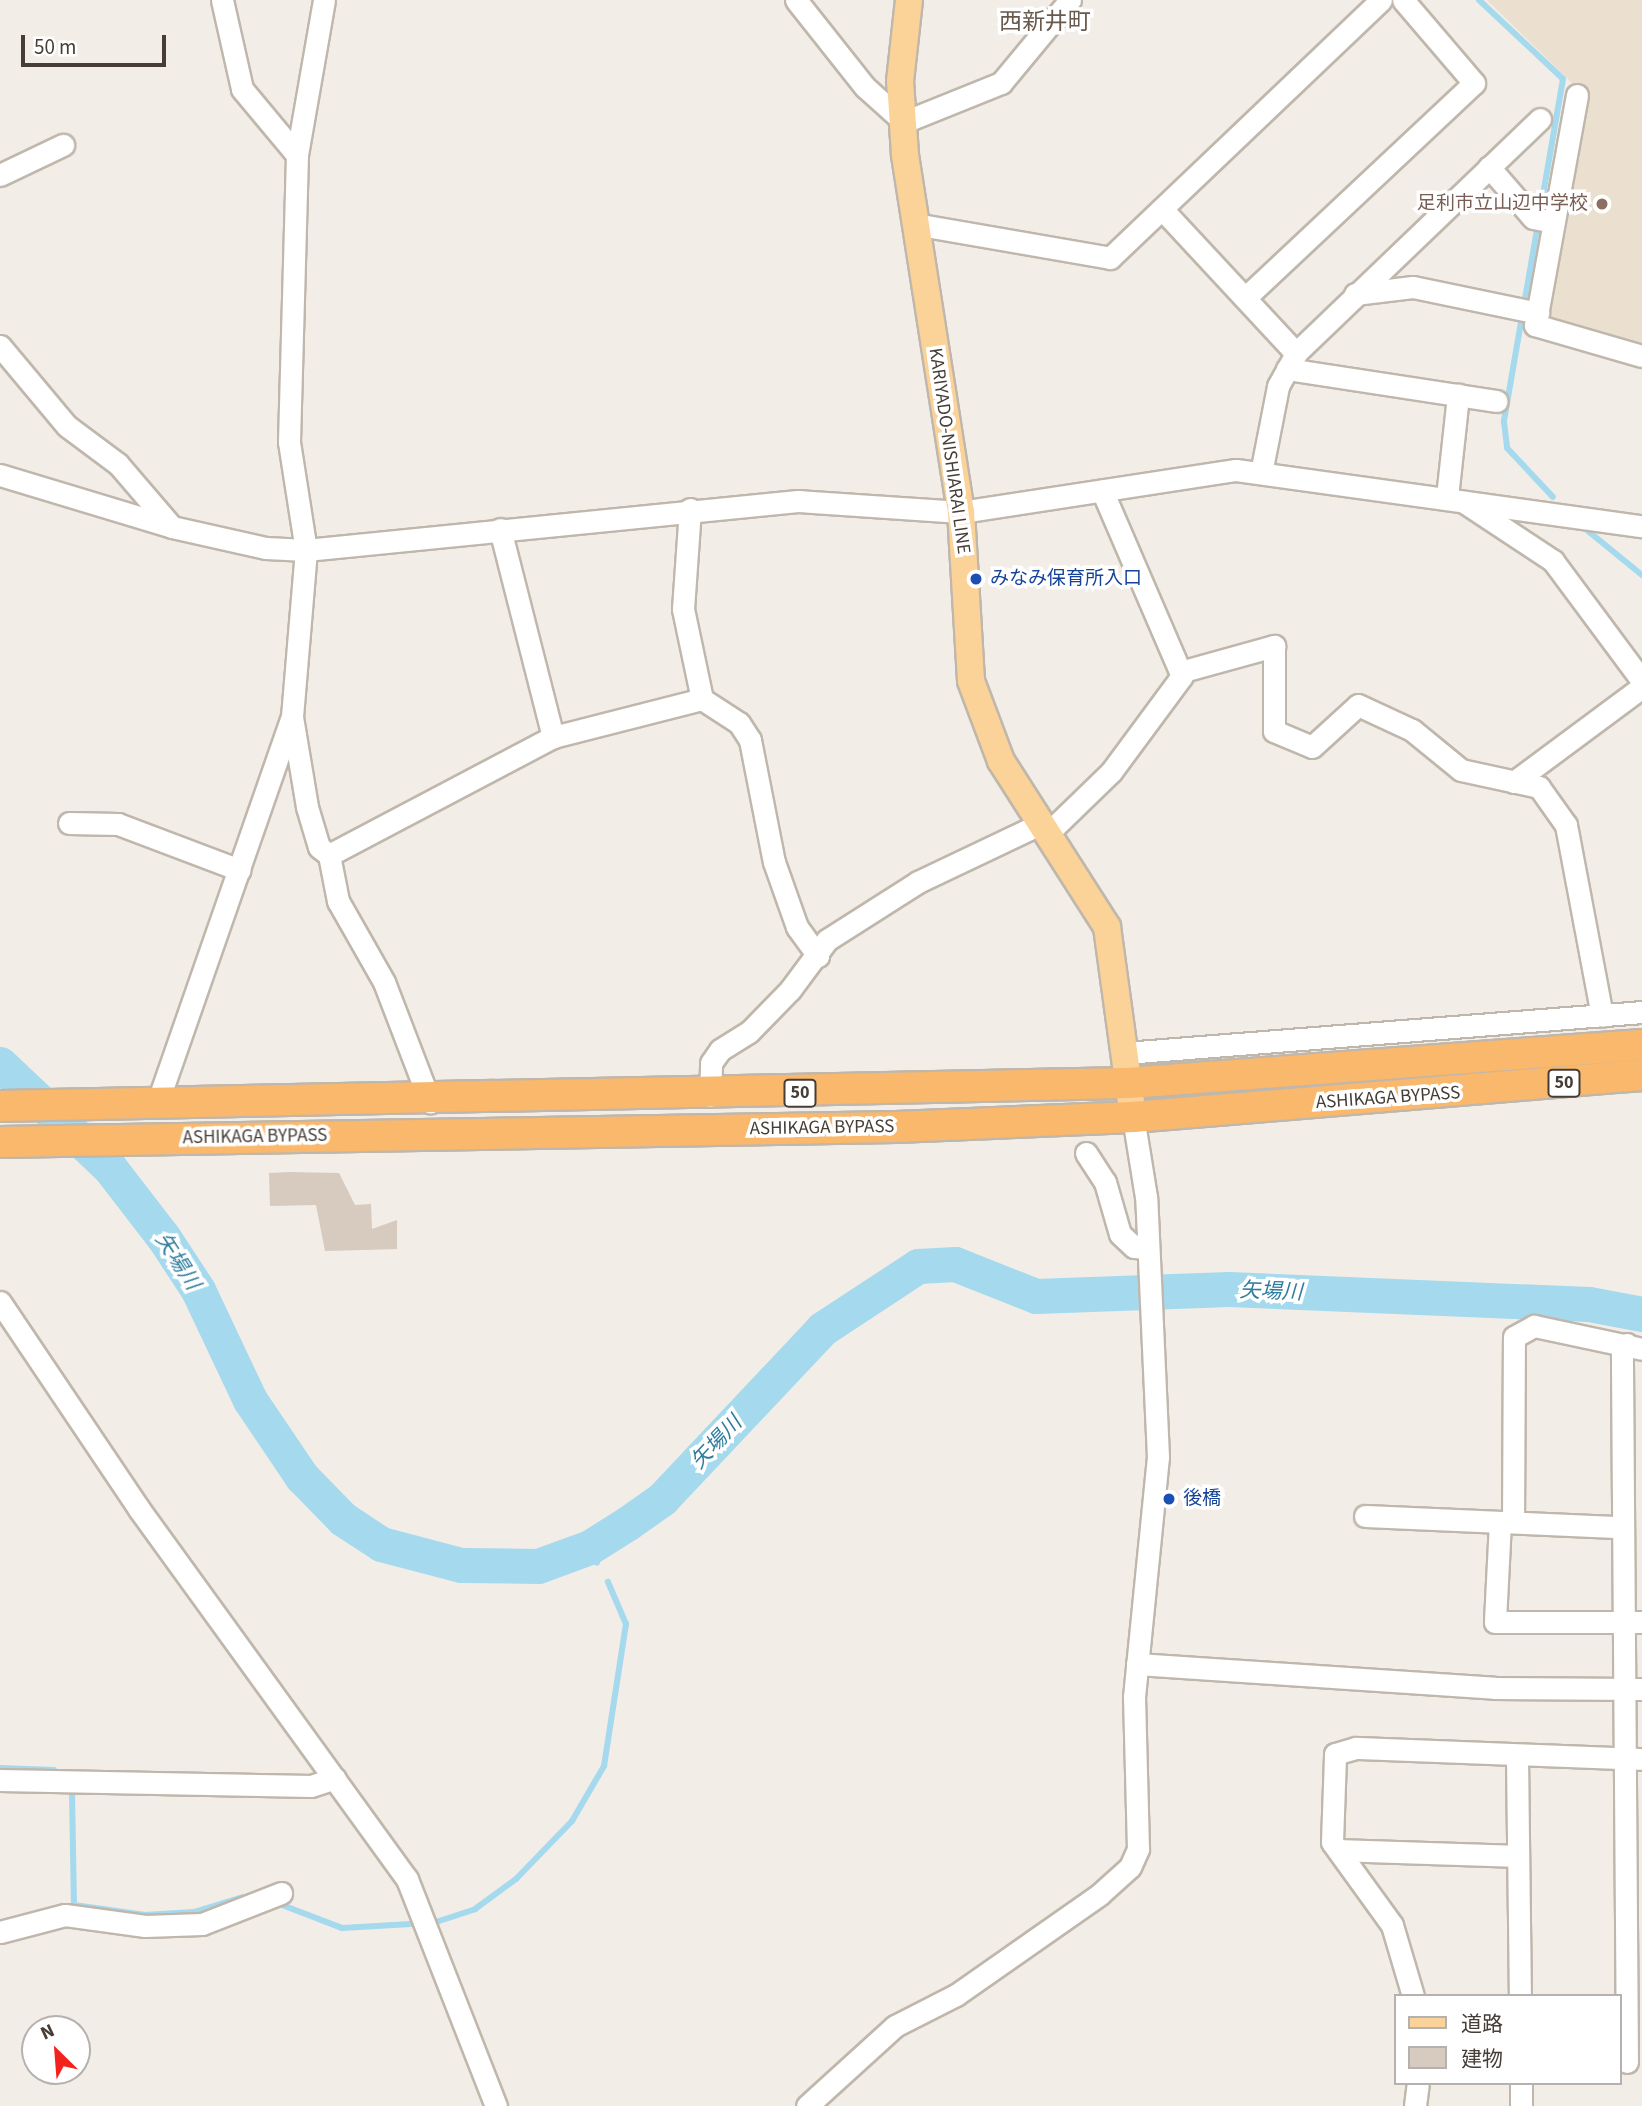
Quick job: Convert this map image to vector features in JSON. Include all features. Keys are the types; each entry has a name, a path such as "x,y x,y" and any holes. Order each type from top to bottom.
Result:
{"highway":[{"name":"50","path":"1504,1057 1642,1031"},
{"name":"ASHIKAGA BYPASS","path":"3,1106 430,1102 1128,1083 1642,1045"},
{"name":"ASHIKAGA BYPASS","path":"0,1142 896,1127 1133,1116 1486,1091 1642,1075"},
{"name":"50","path":"1486,1091 1642,1089"}],"main road":[{"name":"KARIYADO-NISHIARAI LINE","path":"909,0 900,81 914,224 961,512 977,711 1043,829 1107,928 1133,1116"}],"street":[{"path":"222,0 242,89 296,155"},
{"path":"157,1104 292,717 306,550 289,442 296,155 324,0"},
{"path":"796,0 865,87 904,122 1001,83 1070,0"},
{"path":"914,224 1110,258 1381,0"},
{"path":"1245,298 1474,83 1403,0"},
{"path":"1577,95 1535,325 1642,356"},
{"path":"1261,473 1291,361 1355,293 1540,119"},
{"path":"0,176 63,145"},
{"path":"1489,167 1533,218 1554,222"},
{"path":"1162,209 1245,298 1291,361 1497,401"},
{"path":"1355,293 1413,287 1538,313"},
{"path":"0,346 67,426 118,464 172,527"},
{"path":"1453,498 1458,395"},
{"path":"0,475 172,527 266,548 306,550 690,509 797,501 961,512 1236,470 1642,526"},
{"path":"1102,490 1180,672"},
{"path":"1453,498 1553,561 1642,681"},
{"path":"690,509 683,610 702,699 739,723 750,740 774,862 797,927 818,956"},
{"path":"500,529 553,737"},
{"path":"710,1096 711,1063 720,1050 749,1032 818,956 827,940 918,882 1043,829 1111,772 1180,672 1274,646 1274,731 1312,747 1358,705 1412,730 1461,770 1539,787 1566,825 1602,1016"},
{"path":"1514,782 1642,687"},
{"path":"329,855 553,737 702,699"},
{"path":"292,717 307,807 319,848 329,855 338,901 384,982 430,1102"},
{"path":"69,823 118,824 240,870"},
{"path":"1125,1053 1642,1012"},
{"path":"807,2106 895,2026 1013,1958 1130,1867 1140,1836 1137,1664 1158,1457 1148,1248 1133,1116"},
{"path":"1086,1153 1105,1182 1120,1234 1133,1247 1148,1248"},
{"path":"0,1302 78,1422 335,1778 422,1908 496,2106"},
{"path":"1633,1623 1495,1622 1506,1522 1514,1337 1534,1326 1635,1347"},
{"path":"1627,2062 1623,2016 1636,1960 1636,1855 1633,1623 1622,1527 1622,1355 1635,1347"},
{"path":"1365,1516 1622,1527"},
{"path":"1137,1664 1633,1690"},
{"path":"1412,1994 1392,1925 1339,1850 1329,1829 1335,1754 1356,1748 1517,1757 1633,1759"},
{"path":"1517,1757 1520,1994"},
{"path":"0,1780 311,1786 335,1778"},
{"path":"1339,1850 1517,1856"},
{"path":"0,1932 65,1915 145,1926 202,1924 281,1893"},
{"path":"1416,2106 1418,2085"},
{"path":"1521,2085 1521,2106"}],"shaded area":[{"name":"足利市立山辺中学校","path":"1487,0 1642,0 1642,346 1542,314 1583,94"}],"building":[{"path":"269,1173 339,1173 355,1205 371,1204 372,1229 397,1220 397,1249 325,1251 316,1205 270,1206"}],"waterway":[{"path":"1479,0 1563,79 1504,422 1507,448 1553,497"},
{"path":"1588,531 1642,575"},
{"name":"矢場川","path":"0,1064 110,1168 164,1238 198,1290 250,1400 302,1477 343,1519 381,1544 461,1565 538,1566 590,1547 628,1523 662,1499 822,1329 918,1266 955,1264 1036,1296 1229,1289 1589,1304 1642,1314"},
{"path":"590,1547 597,1563"},
{"path":"439,1921 475,1909 516,1879 572,1821 604,1766 626,1624 608,1582"},
{"path":"0,1768 54,1770"},
{"path":"72,1793 74,1905 145,1915 194,1912 243,1897"},
{"path":"277,1903 342,1928 411,1924"}],"place":[{"name":"足利市立山辺中学校","path":"1602,204"},
{"name":"みなみ保育所入口","path":"976,579"},
{"name":"後橋","path":"1169,1499"}],"district":[{"name":"西新井町","path":"1045,22"}]}
